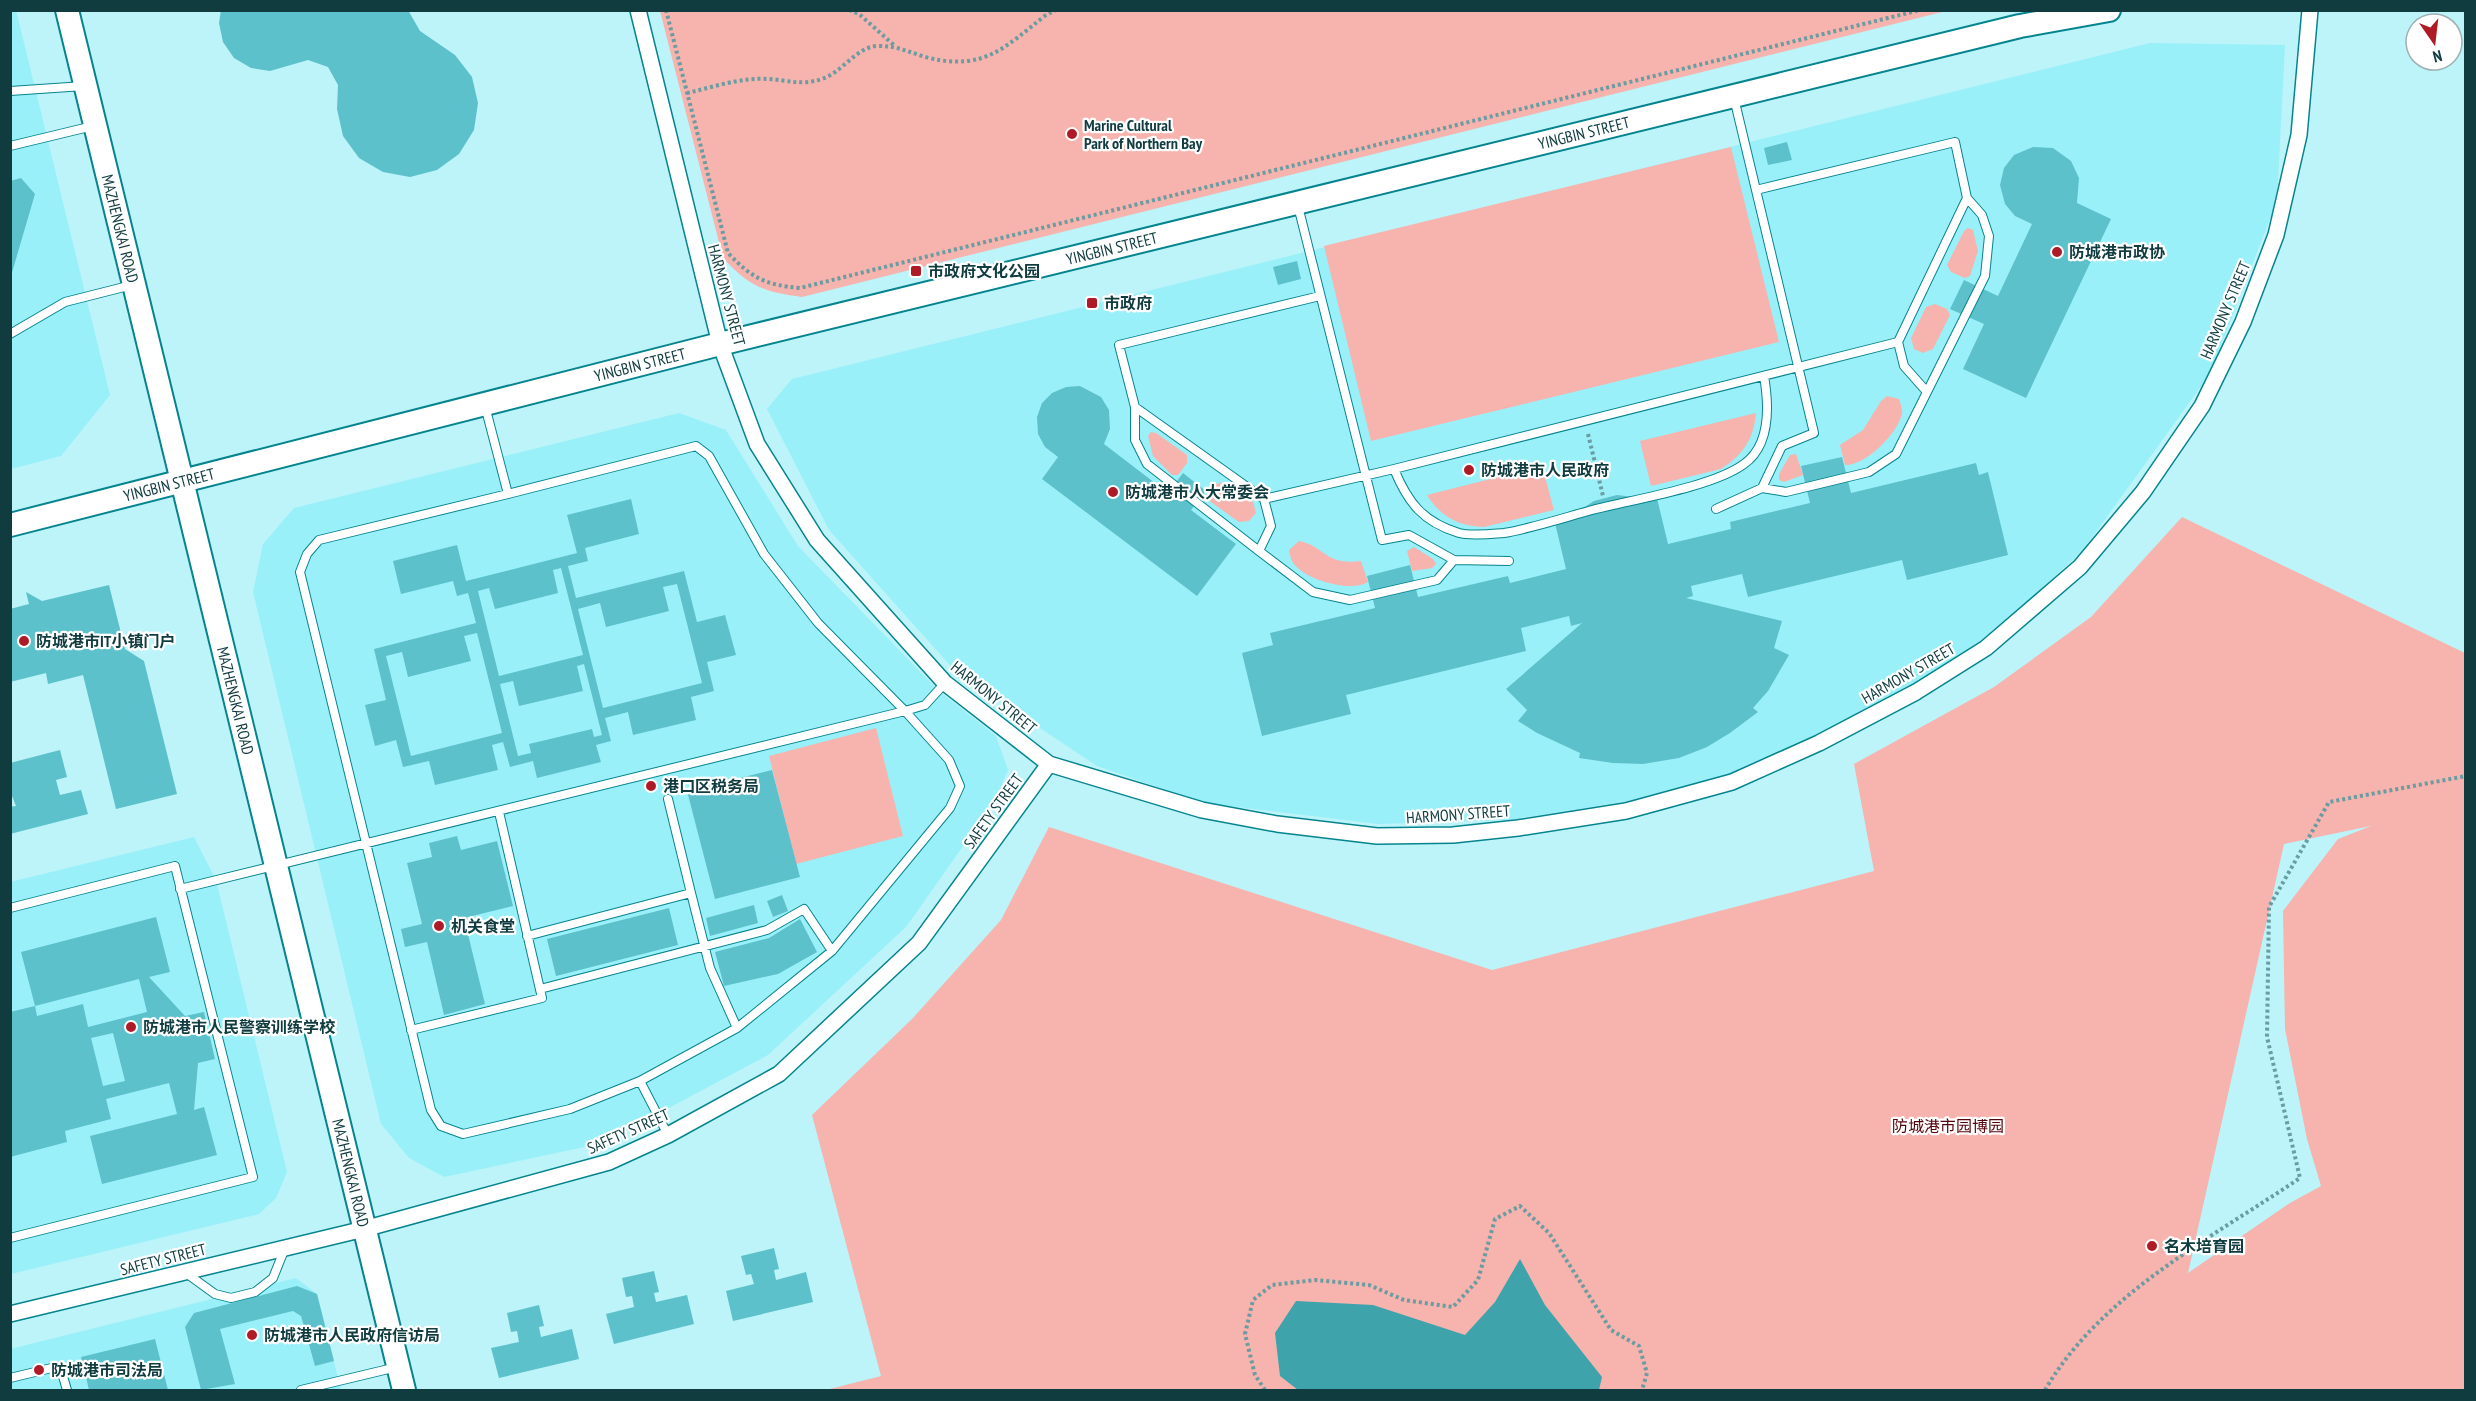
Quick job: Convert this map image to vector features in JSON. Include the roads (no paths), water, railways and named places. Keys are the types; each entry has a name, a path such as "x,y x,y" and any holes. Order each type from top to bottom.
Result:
{"main road":[{"name":"MAZHENGKAI ROAD","path":"67,10 404,1390"},
{"name":"YINGBIN STREET","path":"10,525 720,344 2020,26 2109,10"}],"street":[{"name":"HARMONY STREET","path":"638,10 720,344 757,444 817,540 945,682 1049,764 1202,810 1277,824 1377,836 1453,835 1518,828 1626,811 1732,782 1819,743 1916,692 1986,648 2080,567 2143,492 2202,406 2243,322 2276,235 2299,135 2310,10"},
{"name":"SAFETY STREET","path":"10,1314 364,1228 609,1162 668,1135 779,1074 919,943 1049,764"}],"lane":[{"path":"10,91 86,86"},
{"path":"1733,97 1814,434 1782,446 1762,488"},
{"path":"10,146 95,125"},
{"path":"1716,509 1762,488 1786,492 1869,472 1896,454 1985,276 1989,236 1982,215 1967,198 1955,142 1756,190"},
{"path":"1928,392 1904,366 1898,342 1967,198"},
{"path":"1298,204 1382,540 1409,535 1454,560 1509,561"},
{"path":"10,334 65,302 134,284"},
{"path":"1320,296 1119,345 1135,407 1135,440 1146,464 1313,592 1350,600 1437,580 1454,560"},
{"path":"1264,499 1366,476 1898,342"},
{"path":"1394,469 1404,493 1427,520 1461,534 1504,532 1606,507 1709,481 1744,464 1760,446 1766,423 1768,399 1764,376"},
{"path":"485,404 508,494"},
{"path":"1135,407 1264,499 1271,526 1259,551"},
{"path":"696,446 709,456 764,555 818,623 905,711 949,760 960,786 950,808 832,951 737,1028 640,1081 570,1109 463,1134 441,1125 430,1110 300,572 307,554 319,540 696,446"},
{"path":"180,889 905,711 925,705 945,682"},
{"path":"668,799 710,968 737,1028"},
{"path":"411,1030 542,998 499,812"},
{"path":"10,908 175,866 253,1177 10,1238"},
{"path":"527,936 691,893"},
{"path":"540,989 767,930 804,909 832,951"},
{"path":"640,1081 668,1135"},
{"path":"185,1272 215,1294 231,1298 255,1292 273,1278 286,1247"},
{"path":"10,1378 60,1366 67,1390"},
{"path":"301,1390 398,1366"}],"place":[{"name":"Marine Cultural Park of Northern Bay","path":"1072,134"},
{"name":"防城港市政协","path":"2057,252"},
{"name":"市政府文化公园","path":"916,271"},
{"name":"市政府","path":"1092,303"},
{"name":"防城港市人民政府","path":"1469,470"},
{"name":"防城港市人大常委会","path":"1113,492"},
{"name":"防城港市IT小镇门户","path":"24,641"},
{"name":"港口区税务局","path":"651,786"},
{"name":"机关食堂","path":"439,926"},
{"name":"防城港市人民警察训练学校","path":"131,1027"},
{"name":"名木培育园","path":"2152,1246"},
{"name":"防城港市人民政府信访局","path":"252,1335"},
{"name":"防城港市司法局","path":"39,1370"}],"park label":[{"name":"防城港市园博园","path":"1948,1126"}]}
